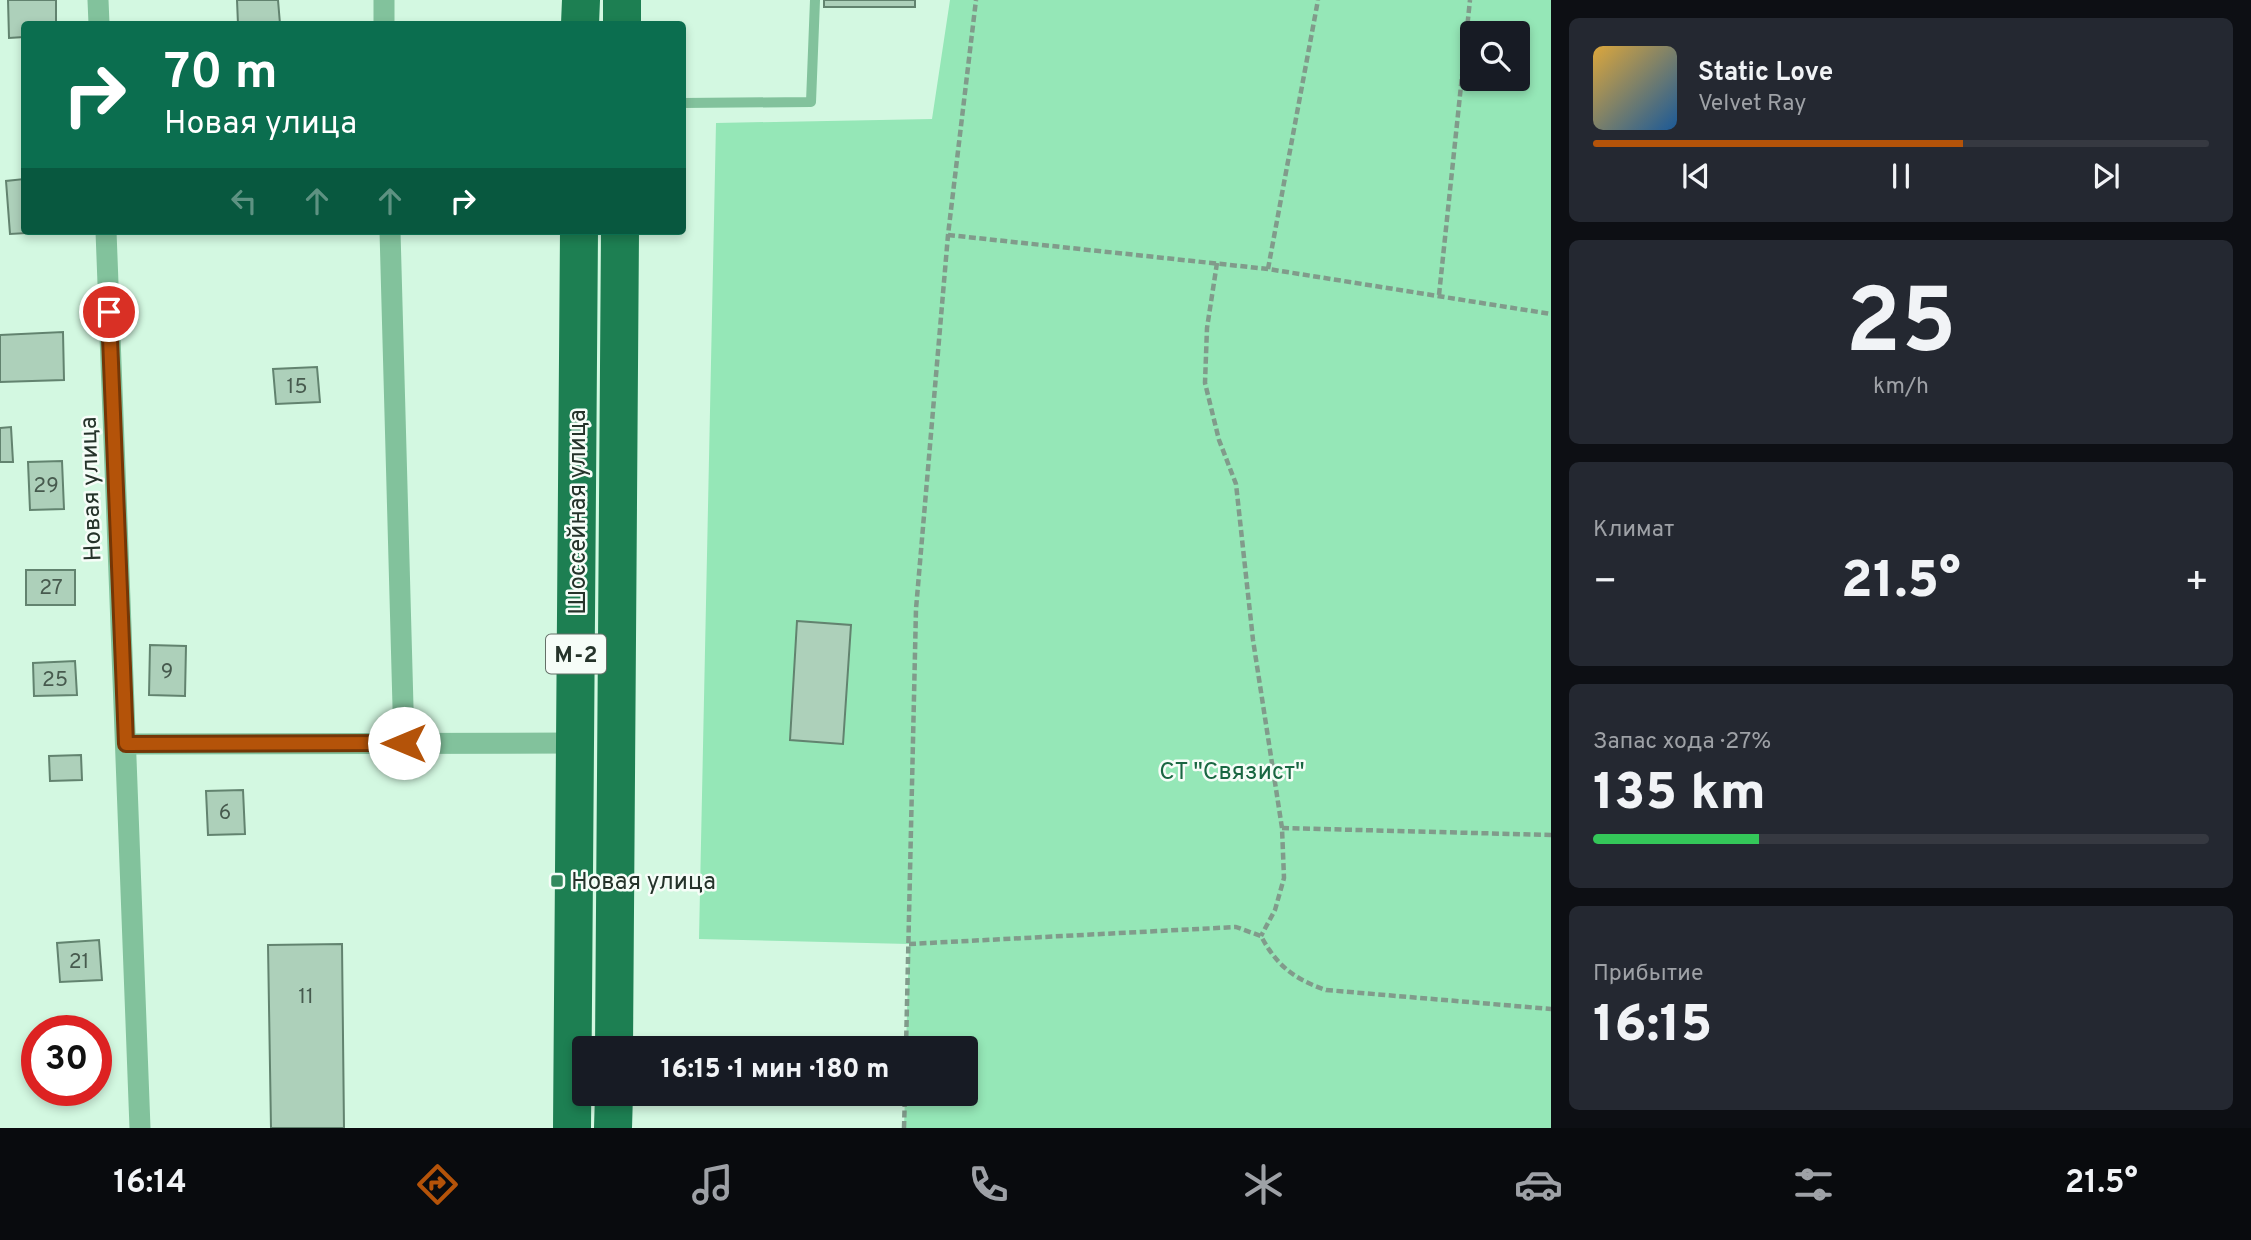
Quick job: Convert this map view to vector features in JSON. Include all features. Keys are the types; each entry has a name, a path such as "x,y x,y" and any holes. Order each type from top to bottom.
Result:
{"highway":[{"path":"580,0 580,21"},
{"path":"622,0 622,21"},
{"name":"Шоссейная улица","path":"572,1128 579,235"},
{"name":"Шоссейная улица","path":"614,1036 620,235"},
{"path":"613,1128 614,1106"}],"street":[{"path":"98,0 99,21"},
{"path":"384,0 384,21"},
{"name":"Новая улица","path":"106,235 140,1128"},
{"path":"390,235 404,743"},
{"path":"126,744 575,743"}],"lane":[{"path":"686,103 811,102 815,0"}],"path":[{"path":"906,1036 916,609 948,235 976,0"},
{"path":"1268,269 1318,0"},
{"path":"1439,295 1470,0"},
{"path":"948,235 1268,269 1551,314"},
{"path":"1217,263 1207,328 1205,383 1219,440 1236,484 1253,640 1282,828 1284,878 1275,910 1261,936"},
{"path":"1282,828 1551,835"},
{"path":"909,944 1236,927 1261,936 1274,960 1299,981 1325,990 1551,1009"},
{"path":"904,1128 905,1106"}],"green space":[{"name":"СТ \"Связист\"","path":"950,0 1551,0 1551,1128 904,1128 905,1106 978,1106 978,1036 906,1036 909,944 699,939 716,123 932,119"}],"building":[{"path":"8,0 56,0 56,21 21,21 21,37 9,38"},
{"path":"237,0 278,0 280,21 238,21"},
{"path":"824,0 915,0 915,7 824,7"},
{"path":"21,179 21,233 10,234 6,181"},
{"path":"63,332 64,380 0,382 0,335"},
{"path":"317,367 320,402 276,404 273,369"},
{"path":"11,427 13,462 0,462 0,428"},
{"path":"62,461 64,509 30,510 28,462"},
{"path":"26,570 75,570 75,605 26,605"},
{"path":"797,621 851,625 843,744 790,740"},
{"path":"150,645 186,646 185,696 149,695"},
{"path":"75,661 77,695 34,696 33,663"},
{"path":"81,755 82,780 50,781 49,756"},
{"path":"243,790 245,834 208,835 206,791"},
{"path":"99,940 102,980 60,982 57,943"},
{"path":"342,944 344,1128 271,1128 268,945"}],"place":[{"name":"Новая улица","path":"557,881"}],"route":[{"path":"109,312 126,744 404,743"}]}
